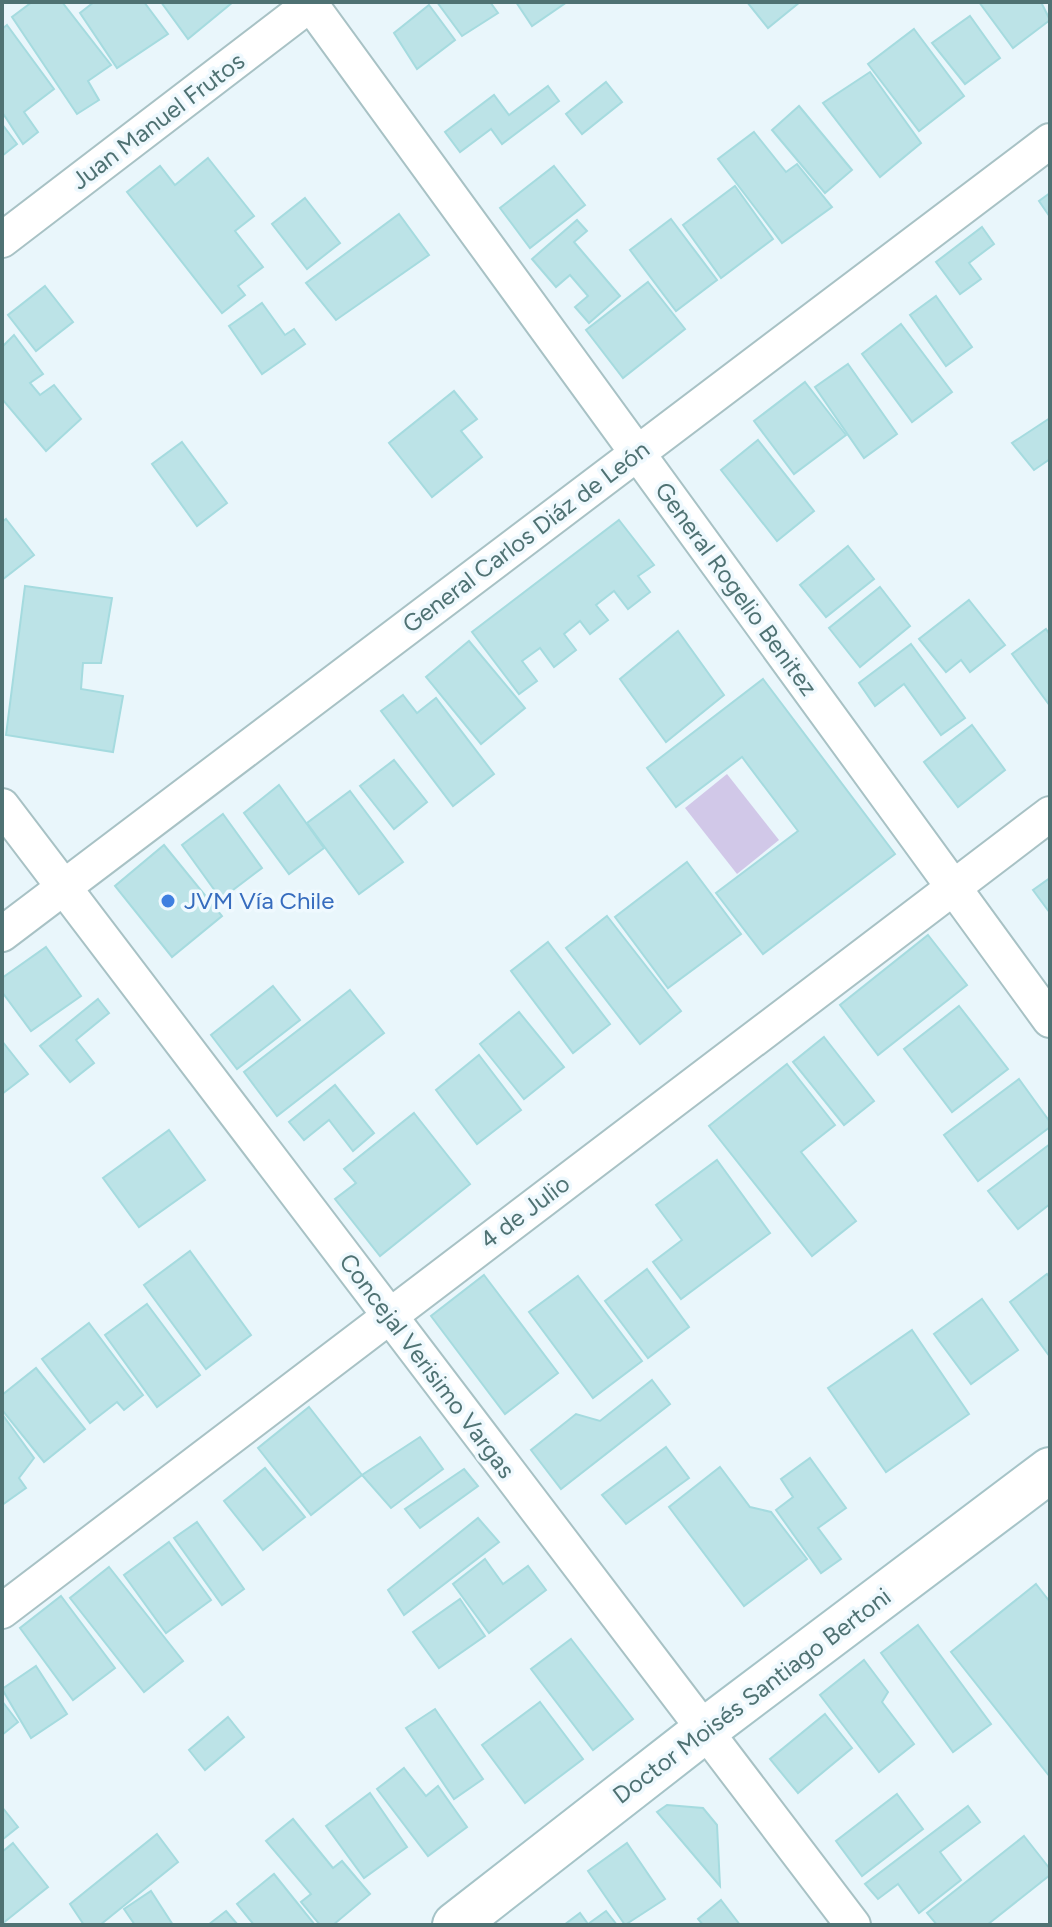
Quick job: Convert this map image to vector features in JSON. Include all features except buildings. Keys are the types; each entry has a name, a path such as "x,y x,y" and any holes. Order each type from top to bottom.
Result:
{"street":[{"name":"Juan Manuel Frutos","path":"2,240 311,3"},
{"name":"General Rogelio Benitez","path":"311,3 638,451 951,889 1050,1020"},
{"name":"General Carlos Diáz de León","path":"2,934 1050,141"},
{"name":"Concejal Verisimo Vargas","path":"2,806 853,1925"},
{"name":"4 de Julio","path":"2,1611 1050,814"},
{"name":"Doctor Moisés Santiago Bertoni","path":"455,1925 705,1730 1050,1470"}],"shaded area":[{"path":"727,774 779,840 737,874 685,808"}],"place":[{"name":"JVM Vía Chile","path":"168,901"}]}
